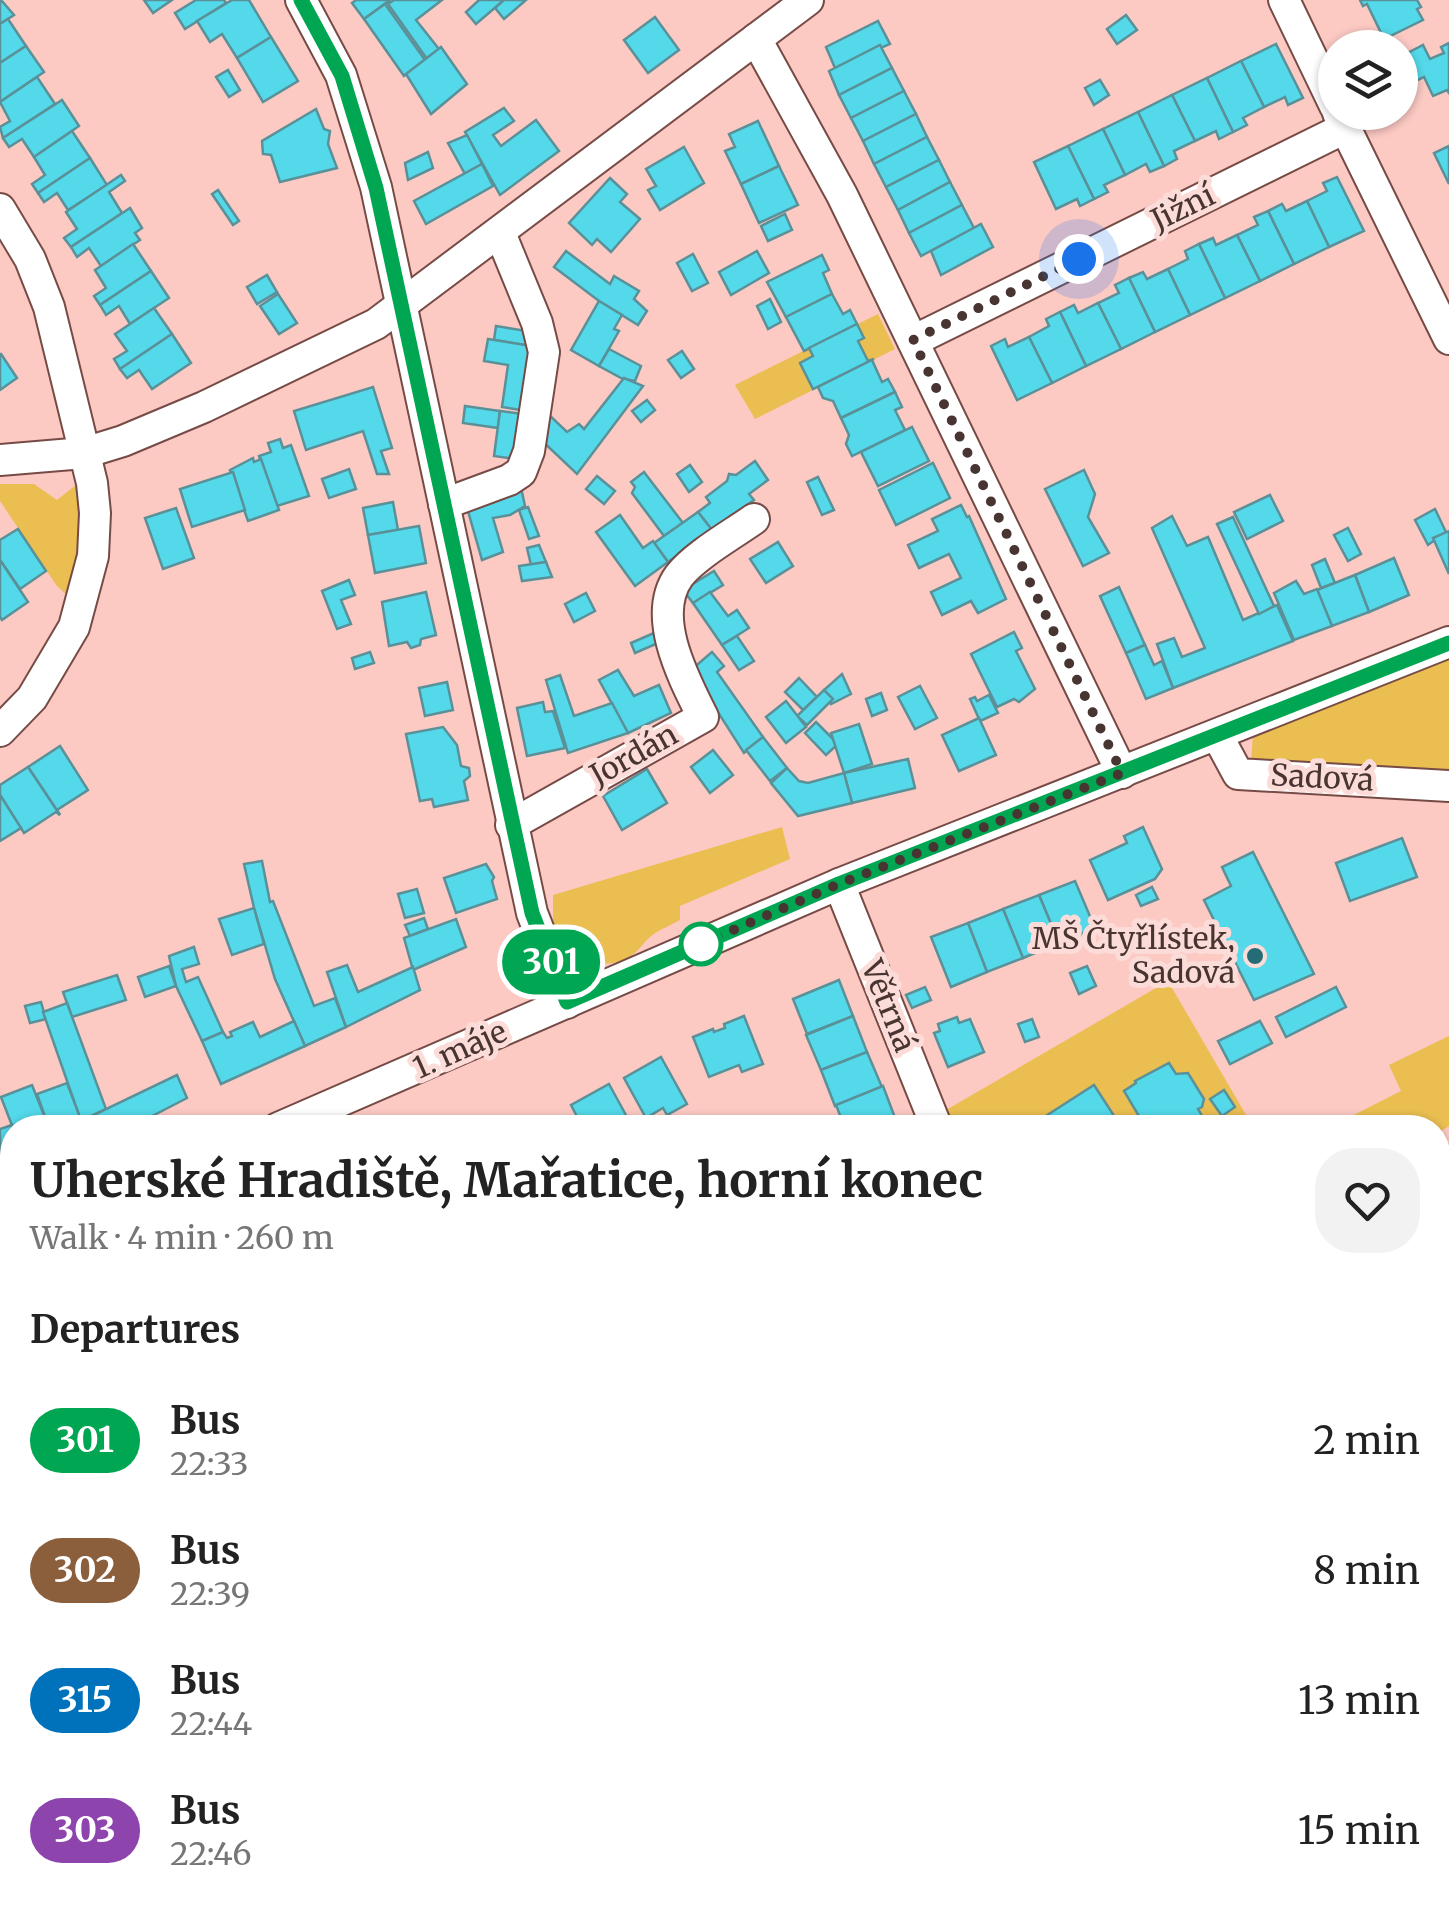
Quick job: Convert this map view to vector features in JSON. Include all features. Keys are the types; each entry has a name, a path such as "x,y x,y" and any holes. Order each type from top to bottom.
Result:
{"street":[{"path":"301,0 342,76 376,188 511,825 532,913 567,1002"},
{"path":"0,460 84,453 123,442 204,408 376,324 808,0"},
{"path":"1284,0 1318,70"},
{"path":"756,39 842,194 1122,773"},
{"name":"Jižní","path":"913,340 1318,128"},
{"path":"1347,130 1449,339"},
{"path":"0,209 30,259 49,307 95,514 94,556 74,628 32,698 0,731"},
{"path":"444,504 522,472 530,451 544,352 537,324 500,233"},
{"name":"Jordán","path":"511,825 703,717 683,677 672,641 672,589 681,574 754,519"},
{"name":"Sadová","path":"567,1002 839,884 1449,642"},
{"name":"Sadová","path":"1217,735 1238,774 1449,786"},
{"name":"Větrná","path":"839,884 932,1115"},
{"name":"1. máje","path":"330,1115 567,1002"}],"shaded area":[{"path":"878,314 895,349 755,419 735,385"},
{"path":"0,484 34,484 57,500 76,485 86,525 71,599 57,586 0,501"},
{"path":"1449,658 1449,777 1251,762 1253,735"},
{"path":"782,827 790,859 680,906 680,920 651,936 628,958 604,963 581,957 562,942 548,922 553,919 553,895"},
{"path":"1168,981 1246,1115 937,1115"},
{"path":"1449,1036 1449,1115 1354,1115 1401,1091 1389,1065"}],"building":[{"path":"144,0 172,0 153,13"},
{"path":"196,0 226,3 185,29 175,13"},
{"path":"232,0 249,0 271,37 237,58 222,34 210,42 197,21"},
{"path":"390,0 364,19 352,3"},
{"path":"394,0 442,0 416,20 439,49 427,59 388,4"},
{"path":"479,0 504,0 476,24 466,12"},
{"path":"504,0 526,0 504,19 495,8"},
{"path":"1360,0 1417,0 1423,20 1402,30 1380,30 1367,4 1363,6"},
{"path":"0,1 14,15 0,24"},
{"path":"385,4 425,60 404,76 364,19"},
{"path":"1126,15 1137,30 1117,44 1107,29"},
{"path":"655,17 679,50 648,73 624,40"},
{"path":"8,19 26,46 0,63 0,24"},
{"path":"878,21 890,44 835,68 826,47"},
{"path":"271,37 298,81 263,102 237,58"},
{"path":"1449,43 1449,93 1447,90 1433,96 1424,77 1418,80 1418,48 1423,45 1430,59 1444,53 1441,47"},
{"path":"1276,44 1303,98 1288,105 1285,97 1264,107 1241,61"},
{"path":"880,45 892,68 839,95 829,71"},
{"path":"26,46 44,72 0,102 0,63"},
{"path":"441,47 467,84 431,114 406,74"},
{"path":"1241,61 1264,107 1243,118 1247,125 1233,132 1207,78"},
{"path":"892,68 904,91 851,118 839,95"},
{"path":"228,70 240,90 229,97 216,77"},
{"path":"37,77 55,104 3,138 0,127 10,121 0,102"},
{"path":"1207,78 1233,132 1219,139 1216,131 1195,141 1172,95"},
{"path":"1100,80 1109,95 1094,105 1085,88"},
{"path":"904,91 916,114 863,141 851,118"},
{"path":"1172,95 1195,141 1174,151 1177,159 1164,166 1138,112"},
{"path":"62,100 79,126 34,157 22,139 9,147 3,138"},
{"path":"504,108 514,121 493,135 501,146 536,120 559,151 500,195 465,132"},
{"path":"316,109 324,129 330,131 328,144 337,168 280,182 271,155 263,154 262,141"},
{"path":"1138,112 1164,166 1150,172 1146,164 1125,175 1103,129"},
{"path":"916,114 927,137 874,164 863,141"},
{"path":"758,121 779,166 741,184 725,151 735,147 729,134"},
{"path":"1103,129 1125,175 1104,185 1108,192 1094,199 1068,146"},
{"path":"72,131 90,158 38,193 32,184 45,175 34,157"},
{"path":"467,135 482,164 465,174 448,143"},
{"path":"927,137 939,160 886,187 874,164"},
{"path":"1068,146 1094,199 1080,206 1077,199 1056,209 1034,162"},
{"path":"1449,146 1449,184 1434,153"},
{"path":"684,147 704,183 660,210 648,190 656,186 646,169"},
{"path":"428,152 433,168 408,180 405,163"},
{"path":"90,158 107,185 68,210 57,193 44,202 38,193"},
{"path":"939,160 950,182 898,210 886,187"},
{"path":"482,164 493,186 426,224 414,201"},
{"path":"779,166 798,205 759,223 741,184"},
{"path":"121,175 125,181 109,192 122,213 71,247 64,238 77,229 66,212"},
{"path":"1337,177 1364,231 1329,247 1307,201 1327,191 1323,183"},
{"path":"610,178 627,194 620,202 640,219 611,252 597,239 592,245 569,223"},
{"path":"950,182 962,205 909,233 898,210"},
{"path":"218,190 239,221 233,225 212,194"},
{"path":"1307,201 1329,247 1294,264 1268,211 1282,204 1286,211"},
{"path":"962,205 974,228 921,256 909,233"},
{"path":"130,208 142,228 135,233 140,240 101,266 89,248 77,257 71,247"},
{"path":"1268,211 1294,264 1260,281 1237,235 1258,225 1254,217"},
{"path":"785,214 792,230 768,241 761,226"},
{"path":"981,224 993,247 941,275 931,251"},
{"path":"1237,235 1260,281 1225,298 1199,244 1213,238 1216,245"},
{"path":"133,244 151,271 100,305 94,296 106,288 95,270"},
{"path":"1199,244 1225,298 1190,315 1168,269 1188,259 1185,251"},
{"path":"566,251 610,284 614,276 639,291 634,299 647,311 638,325 554,267"},
{"path":"757,251 769,273 731,295 719,272"},
{"path":"693,254 708,283 692,291 677,263"},
{"path":"822,255 829,270 823,273 832,294 786,317 767,282"},
{"path":"1168,269 1190,315 1155,332 1129,278 1143,272 1147,279"},
{"path":"151,271 169,298 130,324 119,306 106,315 100,305"},
{"path":"267,275 277,292 257,304 247,287"},
{"path":"1129,278 1155,332 1121,349 1098,303 1119,293 1115,285"},
{"path":"278,294 297,323 279,334 260,306"},
{"path":"832,294 843,314 850,310 857,324 804,351 786,317"},
{"path":"770,299 781,322 768,329 757,306"},
{"path":"599,301 622,315 614,329 619,331 599,366 571,350"},
{"path":"1098,303 1121,349 1086,366 1060,312 1074,305 1078,313"},
{"path":"154,308 172,334 120,369 114,359 127,351 115,334"},
{"path":"1060,312 1086,366 1052,383 1029,337 1049,326 1046,319"},
{"path":"857,324 864,338 858,341 868,361 874,359 813,389 800,363 813,356 809,348"},
{"path":"496,326 533,332 531,346 494,340"},
{"path":"172,334 191,363 152,389 139,370 127,378 120,369"},
{"path":"1029,337 1052,383 1017,400 991,346 1005,339 1008,347"},
{"path":"488,339 531,346 521,410 502,407 508,365 484,361"},
{"path":"609,349 641,366 635,381 599,366"},
{"path":"682,351 694,369 681,378 668,360"},
{"path":"0,354 17,378 0,390"},
{"path":"872,360 882,382 888,379 895,392 841,418 833,401 823,398 818,387"},
{"path":"624,378 643,386 577,474 538,437 545,411 567,432 579,424 584,429"},
{"path":"373,387 392,448 381,451 389,474 377,474 363,431 306,450 294,411"},
{"path":"895,392 902,407 895,410 905,430 852,456 841,418"},
{"path":"647,400 655,410 641,422 632,411"},
{"path":"465,406 500,411 498,428 463,423"},
{"path":"500,411 523,414 516,459 494,456"},
{"path":"912,427 929,461 878,486 861,452"},
{"path":"280,439 283,448 291,445 309,496 277,506 259,456 271,452 268,443"},
{"path":"253,458 254,462 261,459 279,510 248,521 230,470"},
{"path":"755,461 768,480 749,494 754,500 712,530 698,512 710,503 706,497 727,481 729,474 736,475"},
{"path":"933,463 950,498 896,525 879,490"},
{"path":"690,465 702,482 689,492 677,474"},
{"path":"349,469 356,489 329,498 322,479"},
{"path":"1084,470 1095,494 1088,517 1109,553 1083,566 1045,489"},
{"path":"233,472 245,510 192,527 180,489"},
{"path":"644,472 683,523 664,536 632,493 635,487 631,482"},
{"path":"597,476 615,491 604,504 586,489"},
{"path":"818,477 834,510 822,515 807,482"},
{"path":"520,483 525,506 510,515 493,518 503,552 482,560 466,504"},
{"path":"1270,495 1283,521 1247,539 1234,512"},
{"path":"393,502 398,530 368,535 363,508"},
{"path":"961,505 1006,599 978,613 971,601 942,615 931,592 961,578 949,554 919,568 908,545 938,531 932,519"},
{"path":"528,507 539,536 529,539 519,510"},
{"path":"176,508 194,558 163,569 145,518"},
{"path":"1435,509 1446,532 1428,545 1415,520"},
{"path":"698,512 712,530 668,562 654,543"},
{"path":"620,515 643,548 653,541 668,562 635,586 596,532"},
{"path":"1172,516 1187,546 1208,537 1243,620 1277,605 1293,641 1173,688 1157,644 1174,638 1182,657 1205,648 1152,528"},
{"path":"1233,517 1274,606 1259,614 1217,524"},
{"path":"419,526 426,563 375,573 368,535"},
{"path":"1348,528 1361,554 1348,561 1334,535"},
{"path":"18,529 46,571 20,589 0,560 0,540"},
{"path":"1449,531 1449,574 1433,538"},
{"path":"778,542 793,566 766,583 750,559"},
{"path":"539,545 546,562 531,565 527,548"},
{"path":"1394,558 1409,595 1369,612 1355,575"},
{"path":"1325,559 1335,583 1321,588 1312,565"},
{"path":"0,560 28,602 2,620 0,617"},
{"path":"546,562 552,577 522,581 519,566"},
{"path":"714,571 723,585 693,603 683,590"},
{"path":"1355,575 1369,612 1332,626 1317,590"},
{"path":"349,580 355,595 341,600 351,624 337,629 322,591"},
{"path":"1296,581 1304,594 1317,589 1332,626 1294,640 1274,593"},
{"path":"1119,587 1145,645 1126,653 1100,596"},
{"path":"426,592 436,635 421,639 420,645 411,648 407,642 389,646 382,602"},
{"path":"710,592 728,616 737,610 749,628 722,645 693,603"},
{"path":"586,593 595,611 574,622 565,604"},
{"path":"1014,632 1022,648 1016,651 1035,689 1019,702 1014,699 997,707 971,654"},
{"path":"654,633 658,643 635,653 631,643"},
{"path":"737,636 754,661 739,670 722,645"},
{"path":"1145,645 1154,665 1162,661 1173,688 1146,699 1126,653"},
{"path":"370,652 374,663 355,669 352,658"},
{"path":"712,652 724,666 717,672 763,737 744,753 691,670"},
{"path":"618,670 634,696 659,685 671,713 628,733 599,680"},
{"path":"842,674 851,694 831,704 824,690"},
{"path":"560,675 574,716 612,703 628,733 568,753 546,680"},
{"path":"799,678 817,697 803,710 785,692"},
{"path":"447,682 453,710 425,716 419,688"},
{"path":"920,686 937,718 915,729 898,697"},
{"path":"824,690 833,699 807,725 797,716"},
{"path":"881,693 887,710 872,716 866,699"},
{"path":"989,695 998,713 980,721 970,699 975,697 977,701"},
{"path":"786,701 806,727 786,743 766,717"},
{"path":"543,702 545,712 553,711 565,748 527,756 517,708"},
{"path":"979,718 996,755 959,771 942,735"},
{"path":"816,722 838,744 826,755 805,733"},
{"path":"859,724 872,764 844,773 831,733"},
{"path":"443,727 457,745 461,766 469,768 470,776 464,781 468,800 434,807 432,799 420,801 406,734"},
{"path":"763,737 787,768 770,781 746,750"},
{"path":"60,746 88,790 57,810 60,815 28,767"},
{"path":"713,750 733,775 710,793 691,767"},
{"path":"908,759 915,788 852,803 844,773"},
{"path":"28,767 60,815 56,812 24,833 0,795 0,785"},
{"path":"787,768 799,781 808,783 844,773 852,803 798,816 771,783"},
{"path":"647,769 667,803 622,830 603,796"},
{"path":"0,795 21,828 0,841"},
{"path":"1143,827 1162,869 1155,879 1108,900 1090,860 1127,843 1124,836"},
{"path":"1402,838 1417,877 1350,901 1336,863"},
{"path":"1253,852 1314,974 1254,1000 1204,900 1231,886 1222,867"},
{"path":"262,861 270,902 273,901 314,1006 335,998 346,1027 305,1046 275,979 254,908 244,864"},
{"path":"486,864 494,877 497,899 456,913 444,878"},
{"path":"1075,881 1095,928 1059,943 1039,895"},
{"path":"1152,887 1158,899 1141,906 1136,895"},
{"path":"417,889 424,913 405,918 398,894"},
{"path":"1039,895 1059,943 1023,958 1003,909"},
{"path":"254,908 264,944 232,955 219,919"},
{"path":"1003,909 1023,958 987,972 968,923"},
{"path":"424,918 428,929 410,936 405,925"},
{"path":"456,919 466,947 413,970 404,938"},
{"path":"968,923 987,972 951,987 931,937"},
{"path":"194,947 199,964 182,969 186,982 198,977 223,1032 202,1041 176,986 169,956"},
{"path":"347,965 358,992 413,967 420,990 346,1027 327,972"},
{"path":"169,966 176,986 145,997 138,977"},
{"path":"1087,966 1096,986 1079,994 1070,973"},
{"path":"117,975 126,1000 72,1017 63,992"},
{"path":"839,980 853,1016 807,1034 793,999"},
{"path":"925,987 931,1000 912,1008 906,995"},
{"path":"1336,987 1346,1007 1286,1037 1276,1017"},
{"path":"41,1002 46,1019 30,1023 25,1006"},
{"path":"67,1003 106,1109 94,1115 79,1115 43,1012"},
{"path":"744,1016 763,1064 742,1072 739,1065 709,1077 693,1037 725,1028 724,1024"},
{"path":"853,1016 867,1052 821,1070 806,1035"},
{"path":"957,1017 959,1023 970,1019 984,1052 948,1067 934,1033 940,1031 938,1024"},
{"path":"1032,1019 1039,1037 1025,1042 1018,1024"},
{"path":"294,1021 305,1046 221,1084 202,1041 223,1032 227,1038 232,1036 230,1032 253,1022 260,1037"},
{"path":"1260,1021 1272,1043 1230,1064 1218,1041"},
{"path":"867,1052 882,1087 835,1106 821,1070"},
{"path":"661,1057 687,1104 667,1115 663,1108 644,1115 624,1078"},
{"path":"1169,1063 1176,1074 1188,1073 1204,1099 1198,1109 1202,1115 1138,1115 1124,1091"},
{"path":"177,1075 187,1098 154,1115 94,1115"},
{"path":"67,1083 79,1115 44,1115 37,1094"},
{"path":"609,1084 626,1115 576,1115 571,1105"},
{"path":"32,1085 44,1115 8,1115 1,1097"},
{"path":"1094,1085 1114,1115 1047,1115"},
{"path":"883,1086 894,1115 840,1115 836,1105"},
{"path":"1224,1090 1235,1107 1221,1115 1210,1099"}],"bus line":[{"name":"301","path":"301,0 342,76 376,188 511,825 532,913 567,1002 839,884 1449,643"}],"place":[{"name":"MŠ Čtyřlístek, Sadová","path":"1255,956"}],"route":[{"path":"701,944 839,884 1122,773 913,340 1079,259"}]}
